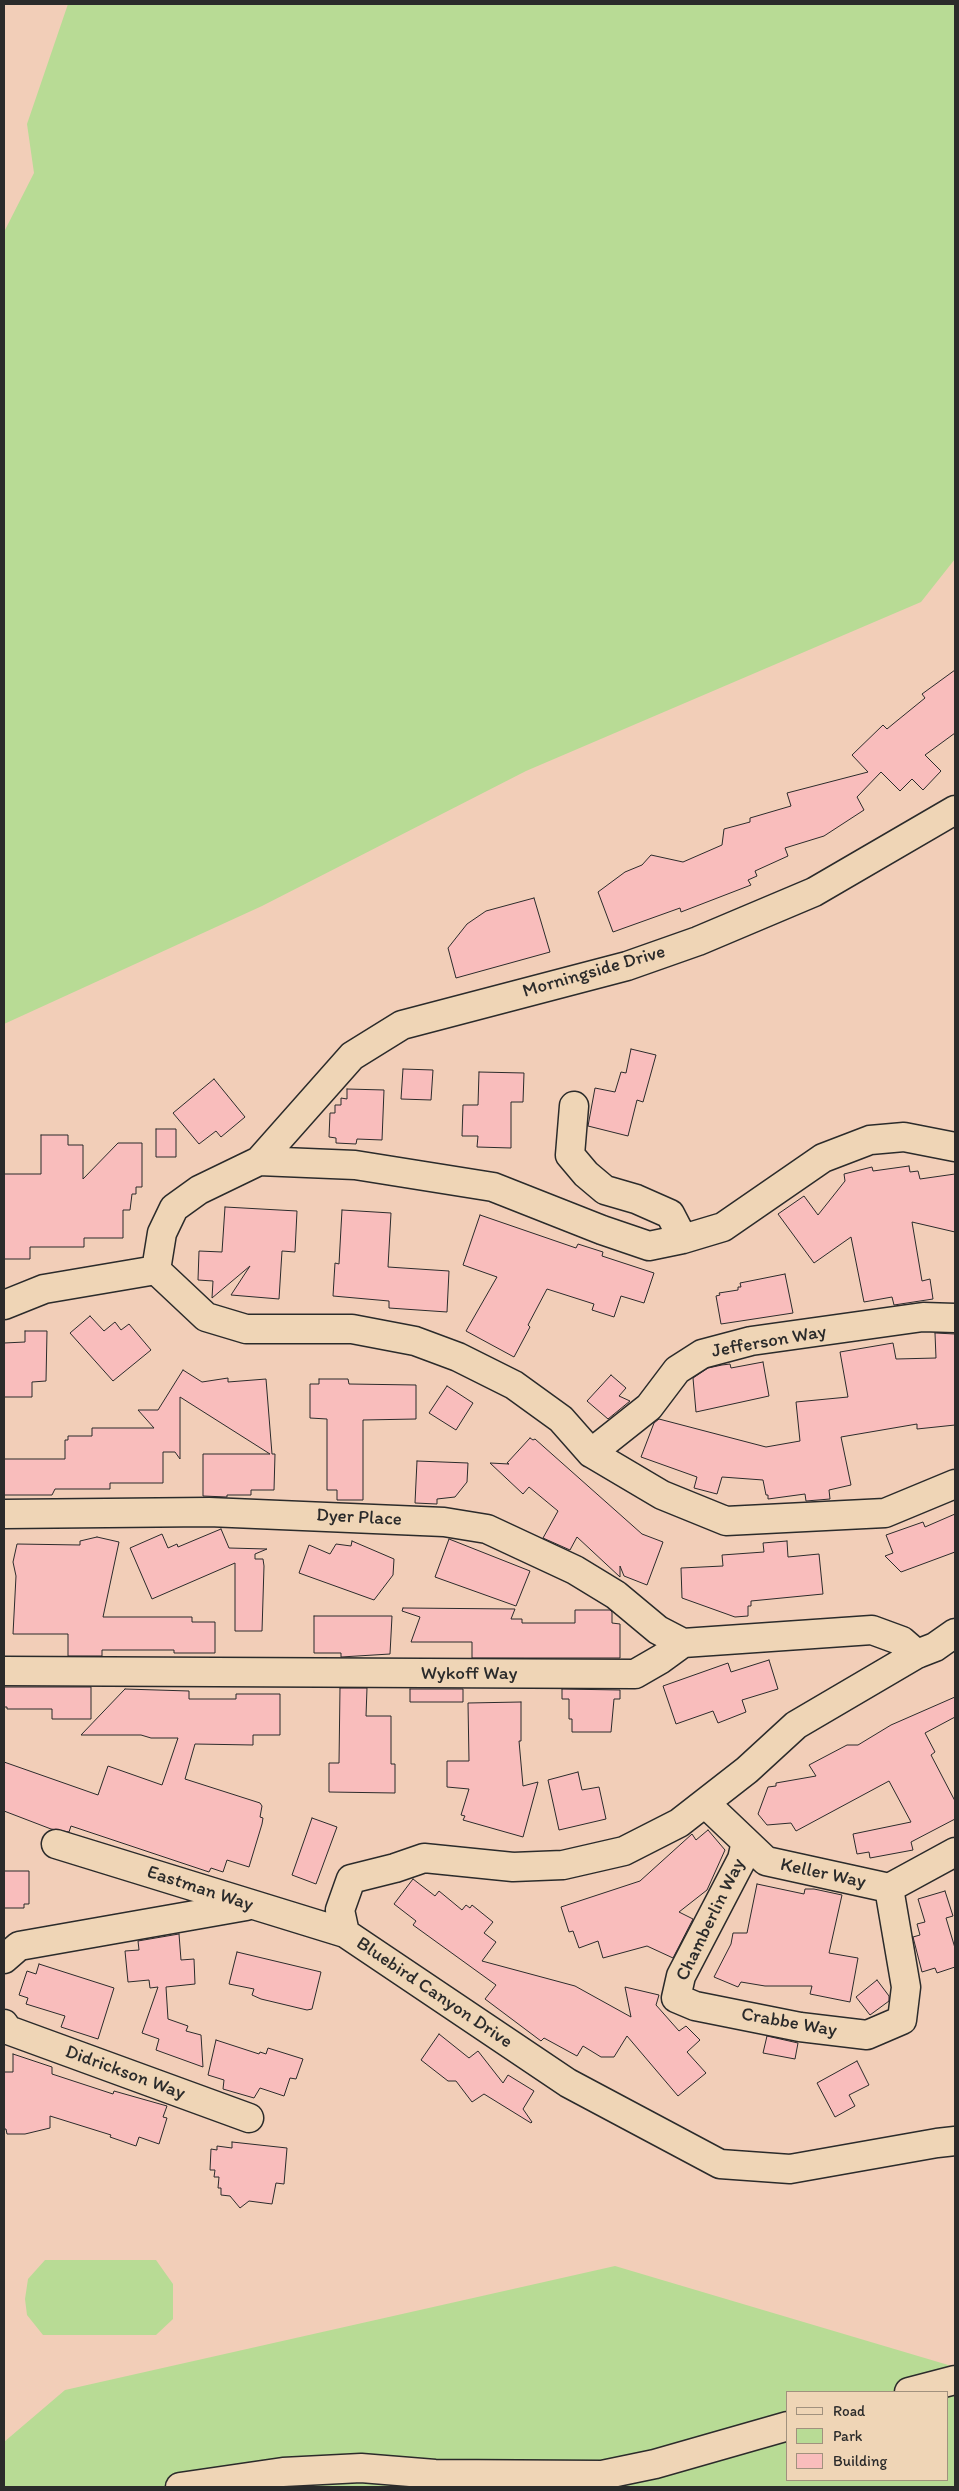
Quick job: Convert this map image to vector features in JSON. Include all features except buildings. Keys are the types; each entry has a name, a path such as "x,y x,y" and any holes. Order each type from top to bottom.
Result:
{"street":[{"name":"Morningside Drive","path":"259,1161 352,1056 402,1025 627,966 698,941 814,892 955,810"},
{"path":"574,1106 570,1155 586,1174 605,1190 636,1199 670,1214 683,1239"},
{"path":"156,1270 162,1233 174,1208 200,1190 259,1161 355,1165 493,1186 602,1230 648,1246 683,1239 723,1227 823,1158 870,1140 904,1137 955,1147"},
{"path":"4,1305 44,1289 156,1270"},
{"path":"156,1270 206,1317 246,1329 352,1329 414,1341 458,1357 514,1385 546,1408 561,1419 591,1453 662,1496 726,1521 885,1513 955,1484"},
{"name":"Jefferson Way","path":"591,1453 648,1407 676,1370 702,1354 751,1341 923,1317 955,1318"},
{"name":"Dyer Place","path":"4,1514 209,1512 414,1520 487,1529 576,1570 616,1595 658,1630 683,1642"},
{"path":"683,1642 872,1630 902,1641 917,1654"},
{"name":"Bluebird Canyon Drive","path":"955,1633 935,1647 917,1654 796,1724 747,1770 679,1824 624,1851 563,1865 513,1867 424,1858 395,1868 351,1878 340,1910 345,1933 568,2083 720,2164 790,2169 937,2143 955,2142"},
{"name":"Wykoff Way","path":"4,1671 635,1674 661,1659 683,1642"},
{"name":"Keller Way","path":"705,1803 766,1861 889,1888 955,1852"},
{"name":"Chamberlin Way","path":"676,1998 681,1976 728,1888 742,1859 746,1842"},
{"name":"Eastman Way","path":"56,1844 345,1933"},
{"name":"Crabbe Way","path":"676,1998 695,2006 800,2027 867,2035 902,2020 906,1987 889,1888"},
{"path":"4,1959 18,1946 250,1905"},
{"name":"Didrickson Way","path":"4,2024 8,2030 248,2118"},
{"path":"913,2391 955,2380"},
{"path":"180,2487 283,2472 362,2468 435,2474 602,2475 655,2464 786,2427"}],"green space":[{"path":"68,4 955,4 955,559 921,602 526,771 262,906 4,1024 4,232 34,173 27,124"},
{"path":"45,2260 156,2260 173,2284 173,2319 156,2335 43,2335 27,2315 25,2299 28,2279"},
{"path":"615,2266 955,2367 955,2487 4,2487 4,2442 65,2390"}]}
